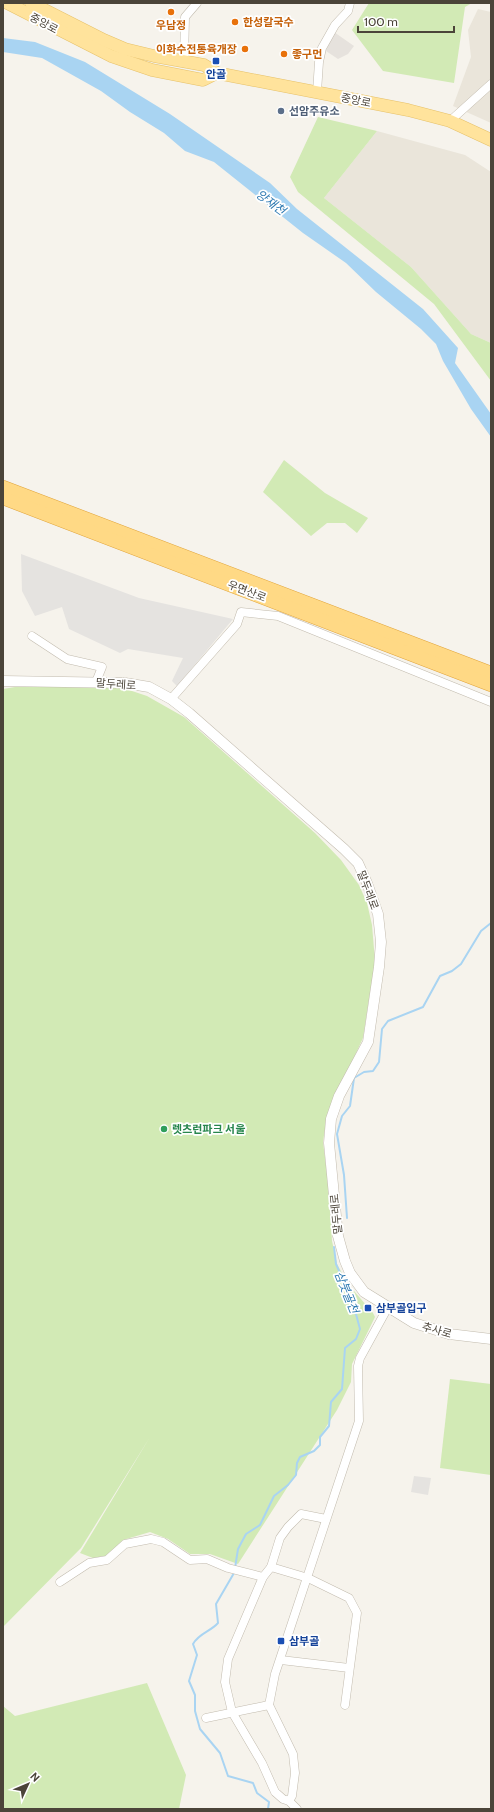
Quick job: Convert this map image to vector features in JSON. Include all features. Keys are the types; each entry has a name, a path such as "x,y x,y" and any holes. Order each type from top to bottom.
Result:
{"highway":[{"name":"우면산로","path":"3,487 491,673"},
{"name":"우면산로","path":"3,498 491,685"}],"main road":[{"name":"중앙로","path":"7,3 111,56 152,70 203,80 217,73"},
{"name":"중앙로","path":"31,3 125,49 204,65 217,73 408,110 450,121 491,140"}],"street":[{"path":"184,61 185,18 197,3"},
{"path":"317,92 319,62 322,48 335,25 348,12 350,3"},
{"path":"450,121 491,84"},
{"path":"171,699 237,624 241,612 278,616 491,702"},
{"path":"32,636 68,659 102,667 96,682"},
{"name":"말두레로","path":"3,681 125,683 149,687 171,699 344,848 358,863 378,914 381,942 371,1031 366,1047 339,1096 331,1119 329,1143 338,1236 345,1261 350,1273 364,1292 388,1307"},
{"path":"290,1801 295,1773 293,1754 269,1704 275,1674 281,1660 358,1422 357,1380 360,1358 388,1307"},
{"name":"추사로","path":"388,1307 414,1323 435,1330 449,1334 491,1339"},
{"path":"297,1809 290,1801 283,1799 275,1792 262,1763 232,1712 225,1682 228,1658 263,1577 271,1568 280,1538 288,1527 301,1514 326,1519"},
{"path":"60,1582 89,1563 107,1560 125,1544 151,1539 163,1542 190,1560 207,1558 228,1568 263,1577"},
{"path":"271,1568 308,1578 349,1598 354,1604 357,1613 345,1705"},
{"path":"281,1660 349,1668"},
{"path":"206,1718 269,1704"}],"shaded area":[{"path":"478,9 491,12 491,123 453,106 471,57 468,30"},
{"path":"334,32 354,46 348,54 338,59 326,51"},
{"path":"377,131 465,155 491,172 491,343 471,334 411,267 324,198"},
{"path":"21,554 139,598 233,619 177,686 172,681 183,658 128,649 120,653 69,629 62,607 35,616 22,591"},
{"path":"414,1476 431,1478 428,1495 411,1492"}],"green space":[{"path":"369,3 472,3 465,7 454,83 383,71 352,30"},
{"path":"318,117 377,131 324,198 411,267 471,334 491,343 491,381 434,304 298,192 290,177"},
{"path":"284,460 325,493 368,518 357,533 345,523 327,523 311,536 263,492"},
{"name":"렛츠런파크 서울","path":"114,685 147,696 184,717 315,833 341,860 359,885 367,903 372,925 375,961 363,1038 327,1116 323,1142 329,1189 332,1241 337,1264 348,1284 375,1317 352,1364 351,1382 337,1410 238,1564 210,1554 190,1554 168,1539 150,1532 123,1540 111,1555 93,1558 80,1553 150,1437 81,1548 3,1627 3,689 15,687"},
{"path":"450,1379 491,1384 491,1475 440,1468"},
{"path":"147,1683 186,1775 179,1809 3,1809 3,1706 15,1716"}],"water":[{"name":"양재천","path":"3,38 35,42 85,62 170,114 270,183 297,209 423,309 458,348 455,363 491,414 491,437 471,409 443,361 436,344 421,329 376,292 346,263 303,233 214,162 185,151 164,133 130,112 101,91 42,58 3,52"}],"waterway":[{"name":"삼붓골천","path":"347,1218 344,1175 337,1134 342,1116 350,1106 354,1078 364,1072 373,1071 379,1062 382,1029 388,1021 423,1007 440,976 452,971 461,964 481,931 491,923"},
{"name":"삼붓골천","path":"235,1568 238,1549 246,1534 260,1525 274,1496 288,1485 296,1475 297,1463 300,1457 314,1451 320,1445 320,1437 329,1426 331,1402 342,1389 345,1348 356,1339 360,1329 353,1303 336,1264 334,1247"},
{"name":"삼붓골천","path":"234,1573 216,1604 218,1623 212,1629 198,1637 193,1644 197,1655 189,1681 195,1695 195,1711 200,1729 220,1753 228,1776 253,1783 257,1793 269,1802 268,1809"}],"place":[{"name":"우남정","path":"171,12"},
{"name":"한성칼국수","path":"235,22"},
{"name":"이화수전통육개장","path":"245,49"},
{"name":"좋구먼","path":"284,54"},
{"name":"안골","path":"216,61"},
{"name":"선암주유소","path":"281,111"},
{"name":"렛츠런파크 서울","path":"164,1129"},
{"name":"삼부골입구","path":"368,1308"},
{"name":"삼부골","path":"281,1641"}]}
